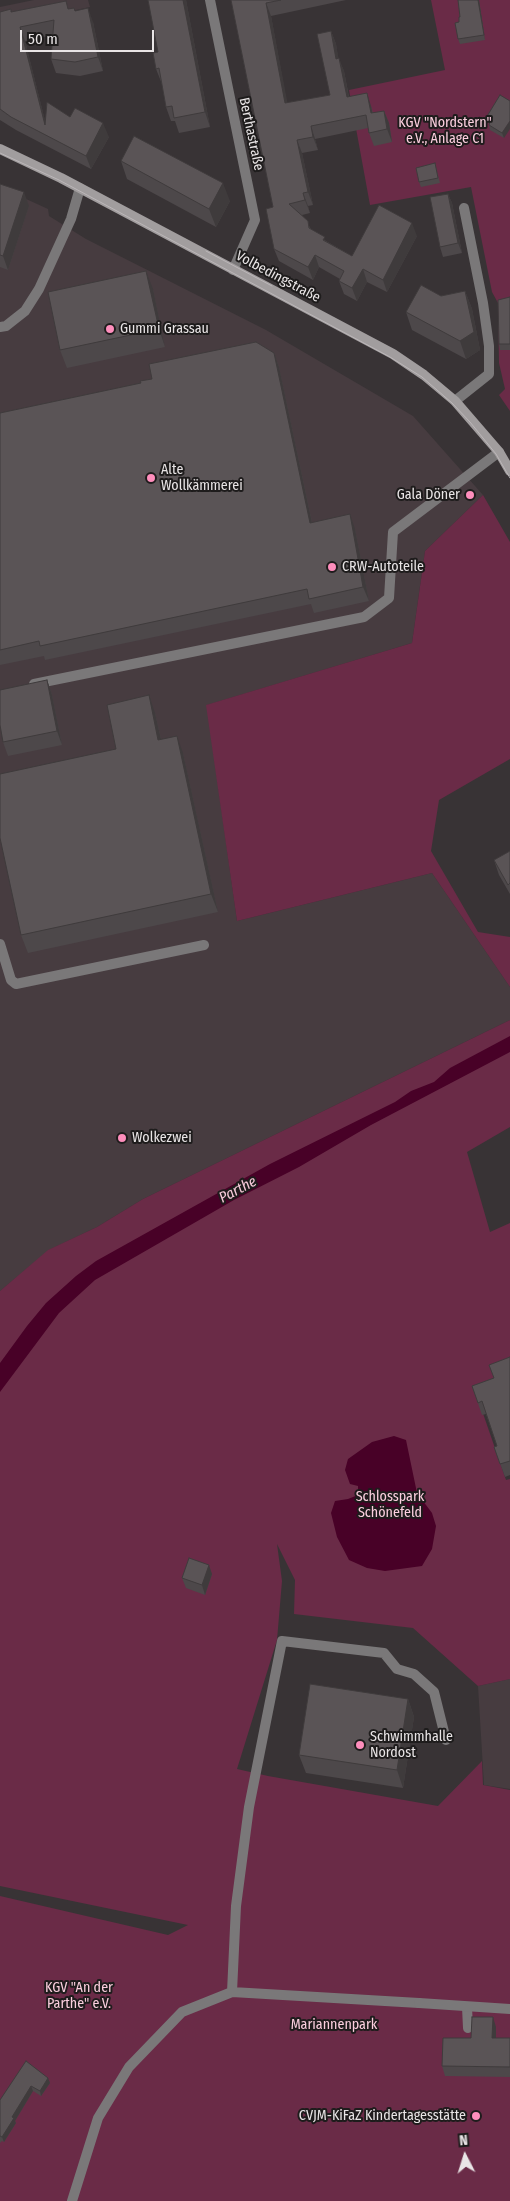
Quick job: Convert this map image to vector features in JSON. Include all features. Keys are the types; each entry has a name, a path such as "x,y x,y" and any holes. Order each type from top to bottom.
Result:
{"main road":[{"name":"Volbedingstraße","path":"0,149 80,188 393,354 424,375 455,401 498,452 510,471"}],"street":[{"name":"Berthastraße","path":"210,0 254,220 233,270"},
{"path":"0,327 6,326 25,312 39,289 70,219 80,188"},
{"path":"455,401 489,374 489,346 486,320 464,208"},
{"path":"19,687 364,617 389,598 393,532 498,452"},
{"path":"0,944 10,980 16,984 204,945"},
{"path":"232,1992 236,1906 249,1807 282,1641 384,1653 398,1669 414,1674 434,1692 446,1740"},
{"path":"72,2201 98,2118 129,2067 182,2012 232,1992 510,2009"},
{"path":"468,2007 468,2028"}],"shaded area":[{"path":"34,0 88,0 90,7 0,26 0,7"},
{"path":"0,187 48,209 49,216 86,239 266,330 413,416 483,495 425,551 412,643 207,705 237,921 432,873 510,987 510,1020 143,1199 97,1227 49,1250 0,1291"},
{"path":"510,1679 510,1789 484,1785 478,1686"}],"green space":[{"name":"KGV \"Nordstern\" e.V., Anlage C1","path":"431,0 510,0 510,411 499,395 505,389 499,363 498,303 492,292 471,187 370,205 349,90 445,70"},
{"path":"483,495 510,542 510,759 439,800 431,851 478,932 510,937 510,987 432,873 237,921 206,705 412,643 425,551"},
{"path":"510,1020 510,1127 467,1152 490,1232 510,1223 510,1388 478,1399 506,1480 510,1479 510,1679 478,1686 413,1628 294,1614 295,1580 277,1544 282,1581 277,1640 237,1769 438,1806 482,1761 483,1785 510,1790 510,2201 0,2201 0,1896 168,1935 188,1925 0,1886 0,1291 48,1250 97,1227 143,1199"}],"water":[{"name":"Parthe","path":"510,1036 510,1052 371,1125 299,1167 234,1200 95,1280 59,1313 0,1392 0,1363 27,1326 46,1303 96,1261 270,1164 395,1102 411,1091 434,1082 450,1068"},
{"path":"394,1436 406,1440 417,1493 432,1513 436,1526 432,1549 422,1566 385,1571 367,1568 349,1560 337,1537 331,1513 335,1501 358,1495 358,1486 350,1484 345,1470 348,1459 372,1442"}],"building":[{"path":"148,0 183,0 205,112 174,118 172,106 166,107 159,68 156,69 153,53 158,52"},
{"path":"231,0 281,0 266,3 285,103 330,95 317,34 331,31 336,59 339,58 347,97 367,93 371,113 384,111 387,129 369,133 366,115 311,126 313,137 297,140 308,192 303,193 305,200 289,204 308,221 309,228 325,237 323,240 352,256 379,205 412,223 383,280 363,269 352,288 339,281 344,271 315,255 308,267 274,249 266,209 273,207"},
{"path":"458,0 478,0 484,35 458,39 455,23 459,22 460,17"},
{"path":"66,1 68,9 74,8 75,11 88,8 98,57 75,62 51,59 54,20 20,27 45,125 47,102 70,117 75,108 103,123 86,156 11,117 0,109 0,12 11,9 11,12"},
{"path":"500,95 510,101 510,121 502,133 489,125 490,122 486,118"},
{"path":"134,136 223,183 209,209 121,161"},
{"path":"435,163 438,178 419,182 416,168"},
{"path":"0,184 24,192 3,256 0,255"},
{"path":"448,194 458,243 440,247 430,197"},
{"name":"Gummi Grassau","path":"146,271 159,329 60,350 48,292"},
{"path":"421,285 441,296 465,291 474,332 460,341 406,312"},
{"path":"510,297 510,344 499,344 498,300"},
{"name":"Alte Wollkämmerei","path":"256,342 274,353 310,523 350,514 363,587 309,599 307,589 40,646 39,641 0,650 0,413 141,383 140,381 152,379 149,364"},
{"path":"47,680 57,731 3,742 0,725 0,690"},
{"path":"149,695 158,740 177,736 211,894 21,935 0,838 0,774 116,749 107,705"},
{"path":"510,851 510,883 508,885 494,860"},
{"path":"510,1357 510,1461 500,1464 494,1447 497,1446 482,1401 478,1403 472,1386 494,1378 489,1365"},
{"path":"189,1558 209,1565 202,1585 182,1578"},
{"name":"Schwimmhalle Nordost","path":"310,1684 408,1699 397,1770 299,1755"},
{"path":"472,2017 493,2017 492,2038 510,2038 510,2067 442,2066 443,2038 471,2038"},
{"path":"26,2061 48,2078 40,2091 31,2086 2,2137 0,2136 0,2100"}],"tram line":[{"path":"0,153 59,180 390,357 422,377 452,403 470,422 496,454 510,478"},
{"path":"206,251 272,286"}],"place":[{"name":"Gummi Grassau","path":"110,329"},
{"name":"Alte Wollkämmerei","path":"151,478"},
{"name":"Gala Döner","path":"470,495"},
{"name":"CRW-Autoteile","path":"332,567"},
{"name":"Wolkezwei","path":"122,1138"},
{"name":"Schwimmhalle Nordost","path":"360,1745"},
{"name":"CVJM-KiFaZ Kindertagesstätte","path":"476,2116"}],"park label":[{"name":"Schlosspark Schönefeld","path":"390,1505"},
{"name":"KGV \"An der Parthe\" e.V.","path":"79,1996"},
{"name":"Mariannenpark","path":"334,2025"}]}
